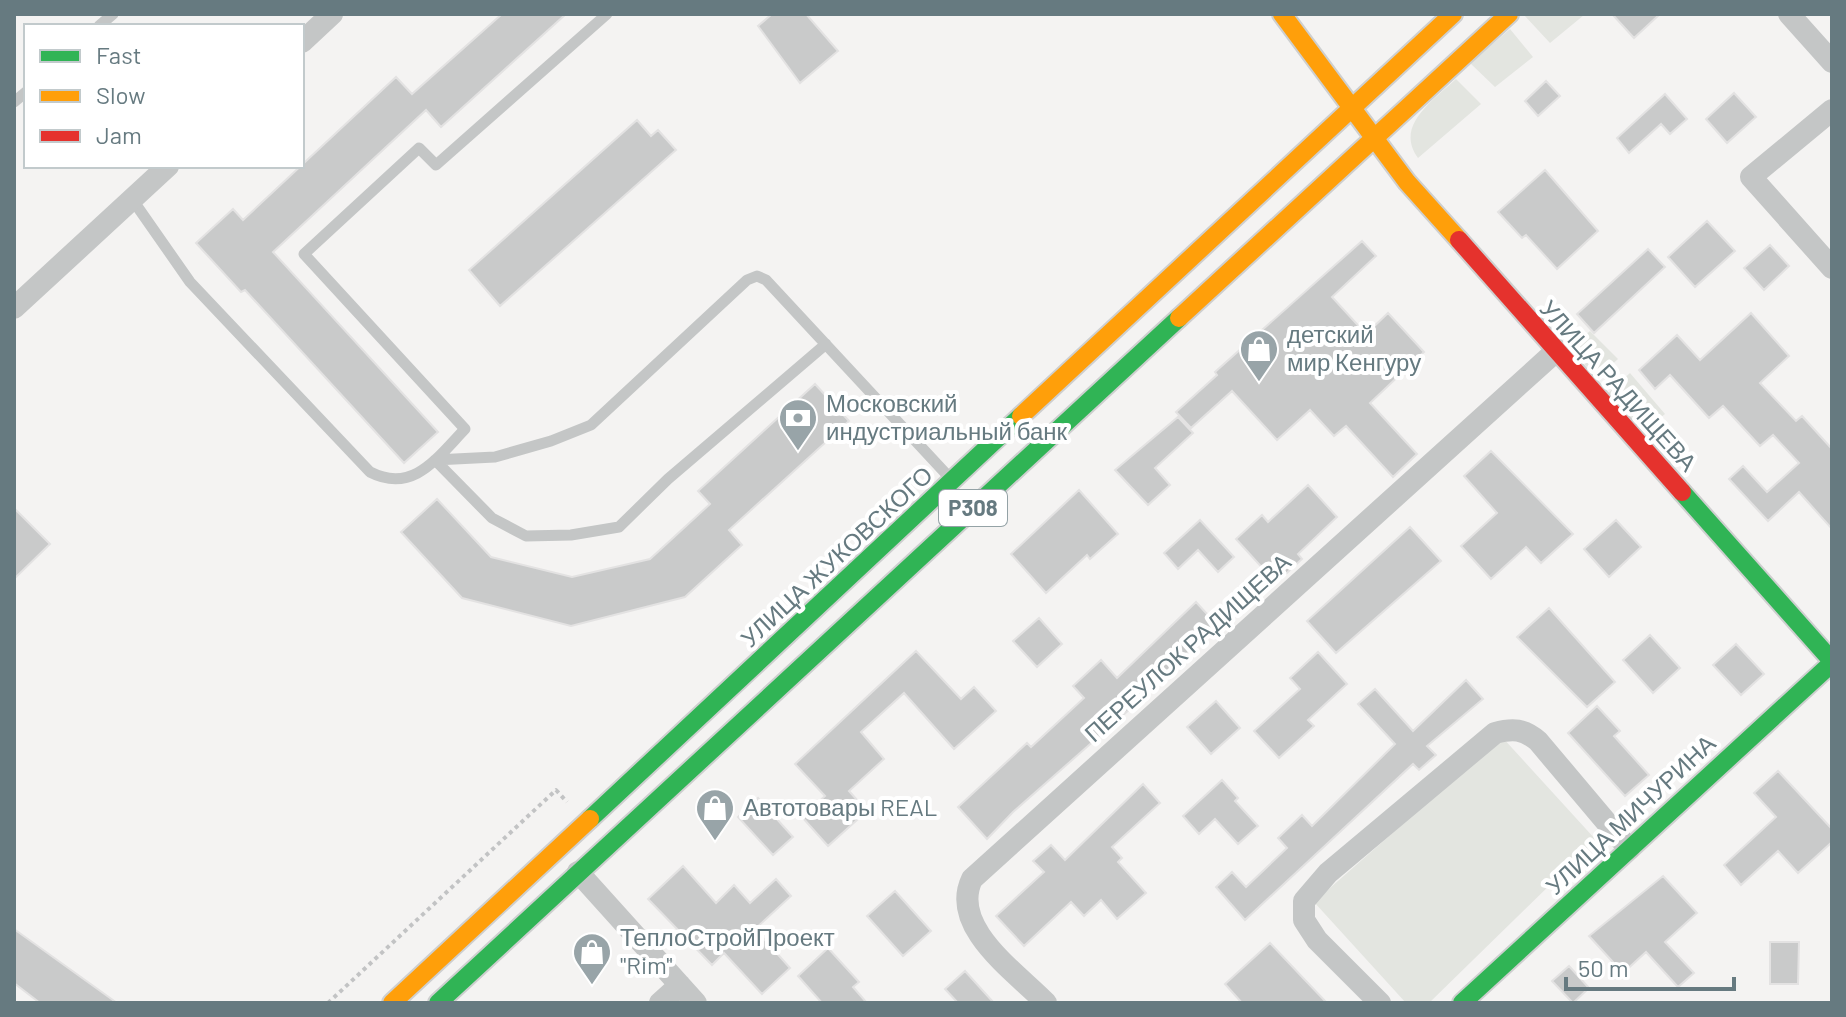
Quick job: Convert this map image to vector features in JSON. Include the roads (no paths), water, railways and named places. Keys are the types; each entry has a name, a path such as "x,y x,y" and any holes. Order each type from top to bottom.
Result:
{"main road":[{"name":"УЛИЦА РАДИЩЕВА","path":"1282,14 1352,107 1373,141 1555,352 1832,662"},
{"name":"УЛИЦА ЖУКОВСКОГО","path":"392,1003 1453,14"},
{"name":"P308","path":"438,1003 1509,14"},
{"name":"УЛИЦА МИЧУРИНА","path":"1462,1003 1832,662"}],"street":[{"path":"1789,14 1832,62"},
{"path":"304,40 324,17"},
{"path":"1832,110 1751,177 1832,268"},
{"path":"14,308 166,168"},
{"name":"ПЕРЕУЛОК РАДИЩЕВА","path":"1046,1003 975,930 966,904 972,879 1555,352"},
{"path":"1380,1003 1317,940 1304,920 1304,901 1328,873 1495,733 1511,729 1528,732 1629,849"},
{"path":"578,872 696,1003"},
{"path":"660,1003 680,985"}],"lane":[{"path":"132,199 190,282 370,472 389,482 407,480 435,460 465,429 304,254 419,148 436,165 607,14"},
{"path":"435,460 495,457 551,441 591,425 752,277 766,280 953,481"},
{"path":"435,460 492,518 526,536 571,535 619,527 668,479 826,344"}],"place":[{"name":"детский мир Кенгуру","path":"1259,383"},
{"name":"Московский индустриальный банк","path":"798,452"},
{"name":"Автотовары REAL","path":"715,842"},
{"name":"ТеплоСтройПроект \"Rim\"","path":"592,986"}]}
